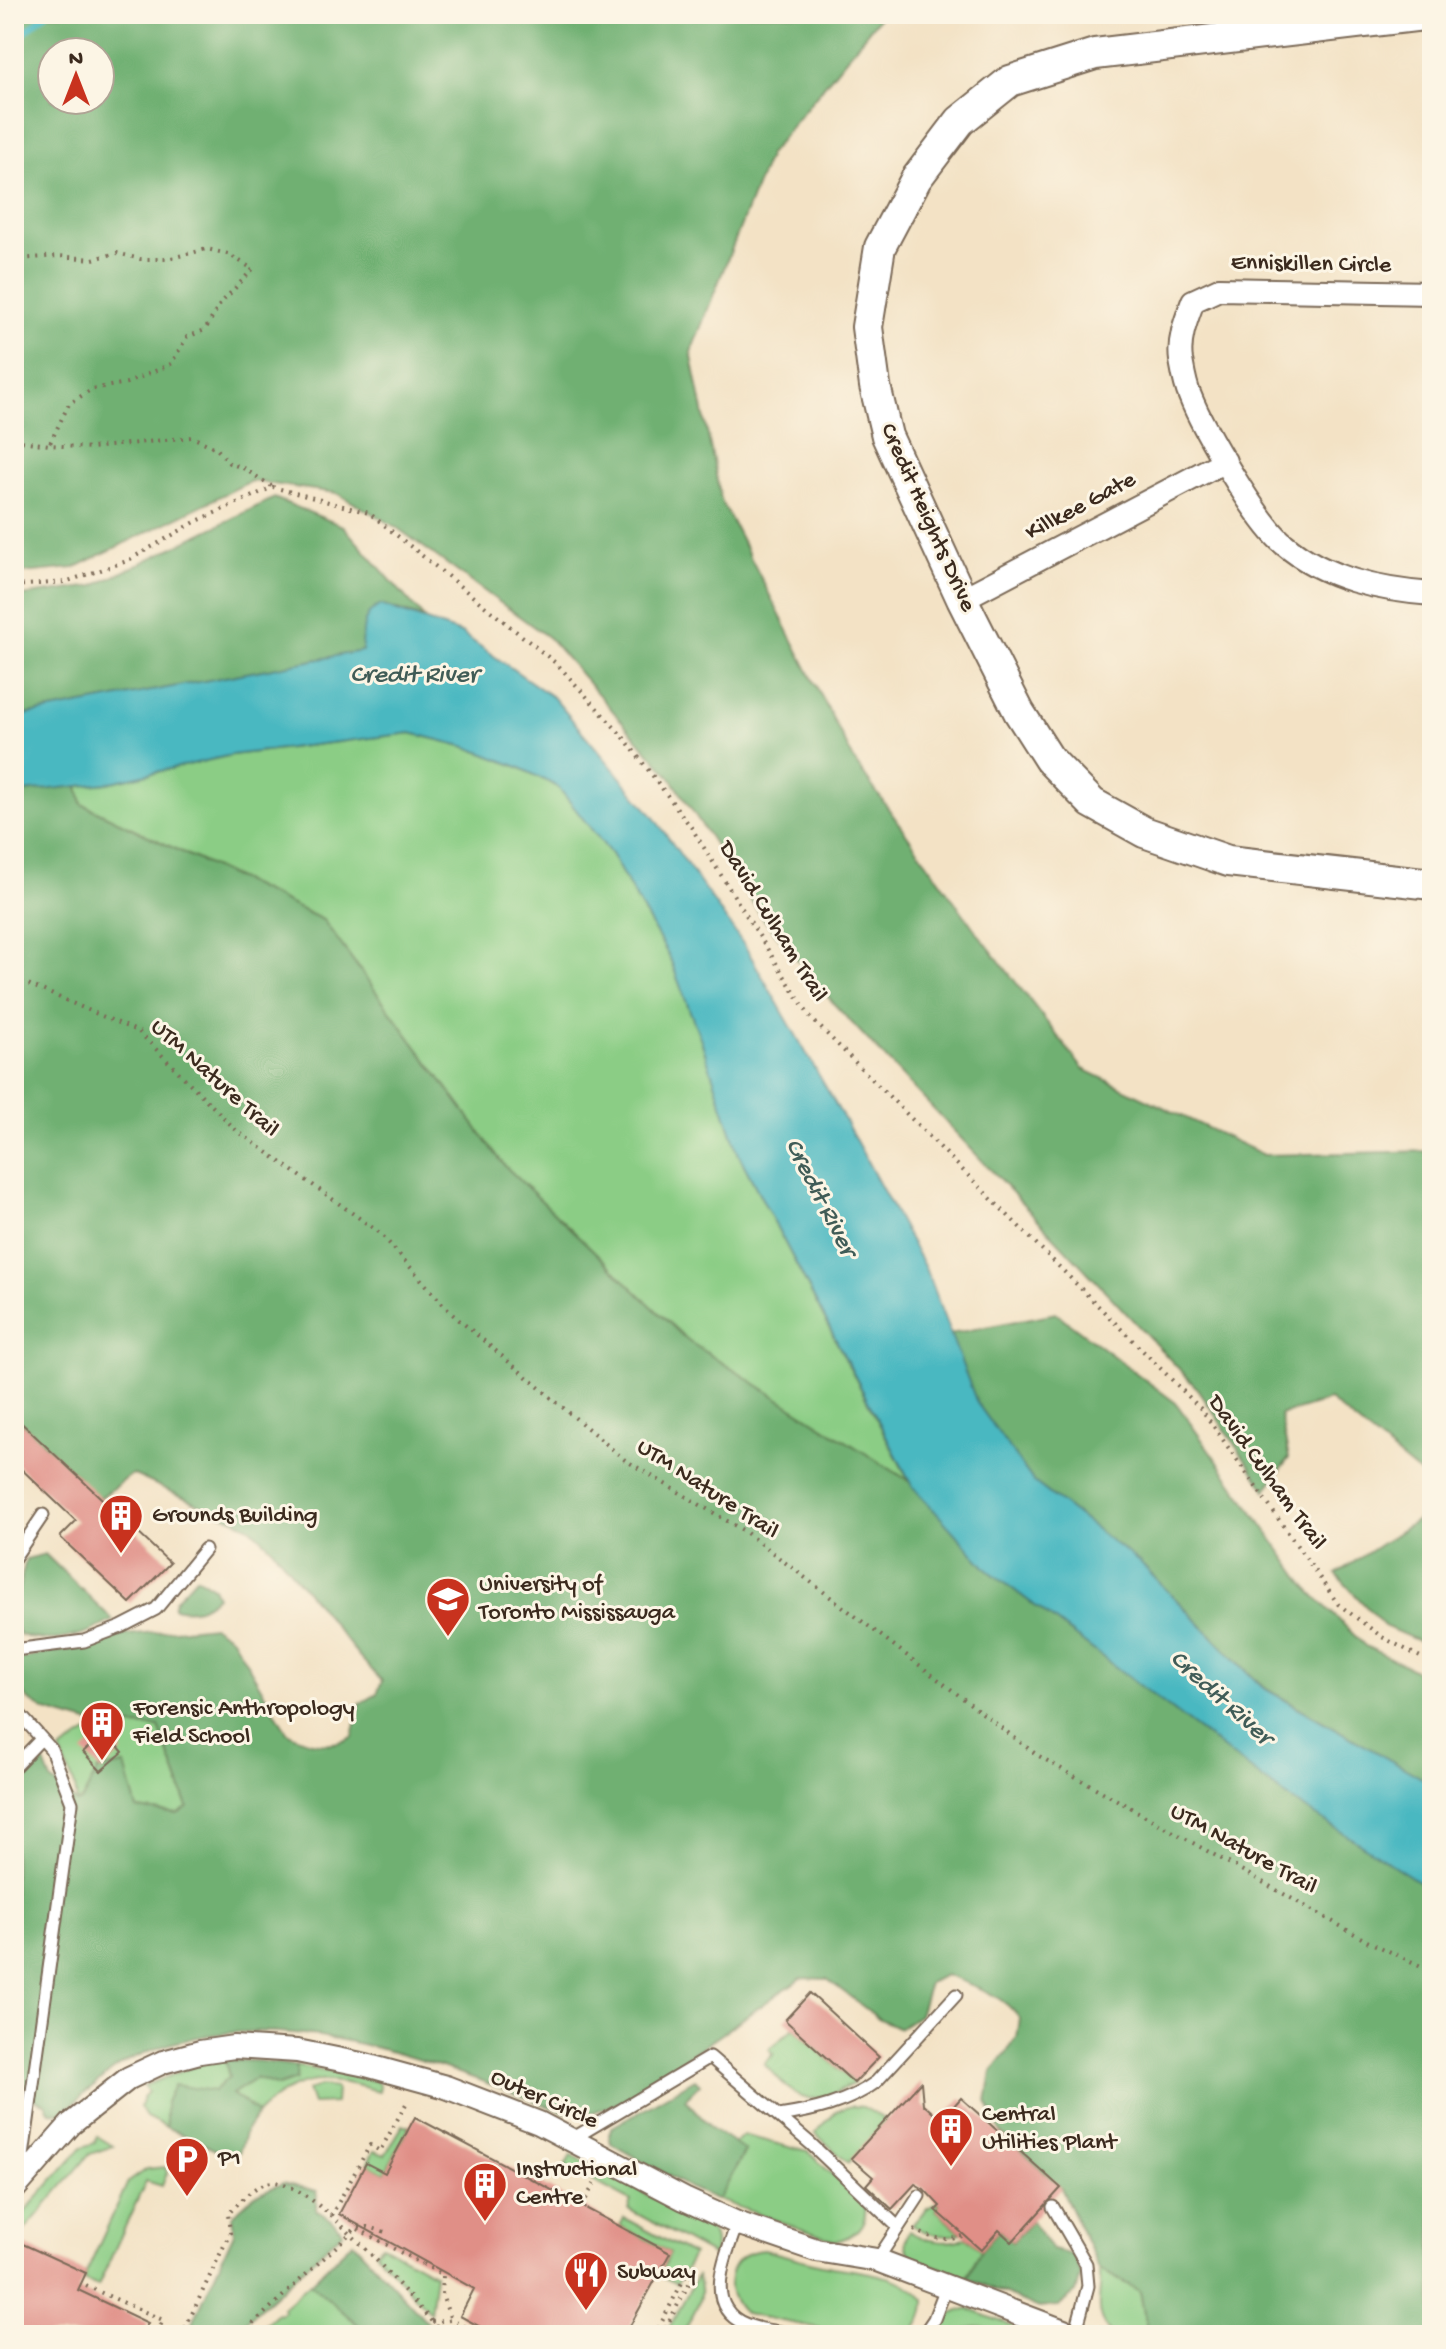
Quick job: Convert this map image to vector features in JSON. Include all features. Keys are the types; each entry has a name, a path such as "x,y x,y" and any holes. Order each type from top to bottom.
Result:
{"street":[{"name":"Credit Heights Drive","path":"1432,14 1095,54 1010,81 960,121 916,179 880,247 867,327 875,386 887,436 962,599 1019,712 1049,759 1092,803 1144,832 1228,861 1432,884"},
{"name":"Enniskillen Circle","path":"1432,293 1219,289 1193,301 1184,326 1180,357 1189,395 1225,461 1268,527 1284,544 1316,565 1354,581 1381,588 1432,594"},
{"name":"Killkee Gate","path":"962,599 1225,461"},
{"name":"Outer Circle","path":"16,2186 71,2124 129,2078 163,2062 200,2052 234,2047 297,2051 404,2075 510,2111 737,2223 816,2250 877,2260 1075,2335"}],"lane":[{"path":"14,1558 43,1515"},
{"path":"14,1650 84,1641 156,1609 205,1549"},
{"path":"14,1708 51,1749 72,1803 16,2186"},
{"path":"14,1767 41,1739"},
{"path":"779,2116 815,2110 863,2092 876,2082 956,1995"},
{"path":"572,2139 710,2057 900,2225"},
{"path":"877,2260 919,2196"},
{"path":"1053,2207 1086,2264 1088,2286 1075,2335"},
{"path":"737,2223 719,2281 721,2302 732,2317 747,2325 801,2335"},
{"path":"923,2335 934,2319 947,2285"}],"path":[{"path":"14,256 20,259 57,256 93,259 117,253 140,259 167,259 207,249 228,254 253,269 220,304 205,330 187,337 171,364 127,383 92,389 69,404 49,445"},
{"name":"David Culham Trail","path":"14,440 91,448 192,437 216,448 229,463 273,487 369,513 558,665 625,739 691,827 810,1017 1202,1410 1338,1604 1382,1637 1432,1663"},
{"path":"14,586 65,582 127,561 197,521 273,487"},
{"name":"UTM Nature Trail","path":"14,978 139,1032 236,1130 380,1233 451,1313 625,1460 744,1531 1037,1755 1367,1941 1432,1971"},
{"path":"331,2216 370,2145 380,2151 406,2104"},
{"path":"182,2335 230,2233 228,2214 253,2191 269,2182 276,2182 309,2199 351,2233 444,2335"},
{"path":"582,2206 594,2184"},
{"path":"900,2225 939,2239 950,2240 964,2235"},
{"path":"356,2228 443,2275 442,2295 451,2320"},
{"path":"241,2335 356,2228 380,2228 389,2233"},
{"path":"655,2335 691,2273 662,2335"},
{"path":"86,2286 163,2320 158,2334"},
{"path":"135,2317 138,2309"},
{"path":"432,2322 451,2320 481,2335"},
{"path":"698,2335 701,2330 723,2335"}],"green space":[{"path":"14,14 882,14 769,154 691,352 721,500 855,762 973,927 1083,1069 1264,1155 1432,1151 1432,1484 1329,1400 1280,1415 1289,1458 1266,1490 1197,1388 834,1004 761,916 669,775 549,638 396,527 336,493 251,481 74,568 14,574"},
{"path":"274,498 343,526 424,618 380,605 362,651 14,717 14,597 94,586"},
{"path":"411,733 467,747 521,768 558,787 611,854 669,956 739,1155 909,1481 688,1341 504,1165 323,920 82,804 78,786 107,783 232,755"},
{"name":"University of Toronto Mississauga","path":"78,786 82,804 323,920 504,1165 688,1341 909,1481 988,1570 1284,1795 1432,1890 1432,2335 1148,2335 1140,2291 1099,2269 1061,2188 1002,2134 987,2102 992,2072 1017,2038 1020,2019 996,1997 944,1975 929,1983 919,2015 899,2028 878,2018 827,1979 801,1978 624,2101 591,2113 566,2113 462,2074 352,2042 296,2033 241,2032 186,2039 133,2058 61,2113 50,2112 45,2103 33,2099 22,2107 14,2133 14,1776 39,1756 51,1780 77,1803 82,1800 98,1770 125,1765 137,1809 178,1814 188,1807 159,1727 95,1725 46,1711 28,1700 14,1681 14,1662 92,1646 116,1636 213,1626 232,1638 287,1732 320,1743 337,1743 353,1737 360,1704 377,1694 382,1681 272,1548 250,1527 132,1474 89,1508 78,1477 14,1416 14,793"},
{"path":"1056,1313 1176,1403 1307,1588 1365,1646 1432,1678 1432,1784 1262,1686 1139,1562 1034,1482 977,1403 950,1334"},
{"path":"1432,1510 1432,1647 1384,1626 1336,1574"},
{"path":"45,1554 113,1620 91,1631 55,1640 19,1634 16,1606 26,1559"},
{"path":"196,1577 213,1587 217,1596 197,1608 173,1608 175,1600"},
{"path":"100,1725 159,1727 188,1808 178,1814 137,1809 124,1765 77,1803 75,1786 60,1751"},
{"path":"794,2028 855,2083 814,2099 796,2094 787,2087 764,2064 774,2054 769,2049"},
{"path":"225,2060 229,2077 214,2091 166,2102 166,2127 146,2117 140,2107 148,2092 144,2086 199,2064"},
{"path":"225,2060 297,2066 296,2080 278,2086 256,2078 232,2094 258,2113 246,2130 239,2153 222,2153 166,2127 166,2102 174,2085 214,2091 229,2077"},
{"path":"297,2066 376,2081 379,2091 344,2083 314,2081 287,2090 258,2113 232,2094 256,2078 278,2086 295,2080"},
{"path":"695,2079 700,2084 685,2099 711,2128 745,2151 718,2200 690,2188 611,2143 609,2135 611,2128"},
{"path":"322,2086 336,2088 335,2103 312,2104 307,2090"},
{"path":"851,2106 863,2107 886,2120 848,2163 815,2133 837,2111"},
{"path":"403,2125 410,2125 385,2173 367,2164 374,2151 385,2155"},
{"path":"743,2135 808,2152 865,2205 862,2224 849,2236 836,2241 718,2200 745,2152 733,2145"},
{"path":"97,2136 113,2146 90,2154 14,2246 14,2224 82,2147 95,2143"},
{"path":"571,2155 707,2226 715,2240 714,2256 628,2209 631,2201 565,2166"},
{"path":"165,2167 167,2173 162,2186 146,2181 98,2286 83,2280 128,2182 146,2169"},
{"path":"283,2183 317,2191 316,2210 343,2232 231,2335 187,2335 234,2233 232,2216 255,2195"},
{"path":"937,2203 939,2206 936,2210 961,2233 936,2235 912,2225 927,2208"},
{"path":"624,2218 693,2255 677,2284 659,2275 670,2253 620,2226"},
{"path":"1032,2221 1052,2250 1073,2255 1081,2274 1076,2293 1058,2306 1039,2308 967,2278 981,2250 999,2230 1012,2242"},
{"path":"909,2231 937,2241 966,2237 981,2250 966,2278 913,2257 906,2245"},
{"path":"353,2242 439,2335 370,2335 310,2283"},
{"path":"382,2245 435,2274 430,2313 375,2252"},
{"path":"764,2250 895,2279 925,2300 921,2319 910,2335 856,2335 745,2314 732,2295 730,2274 741,2258"},
{"path":"1099,2269 1140,2291 1148,2335 1112,2335 1105,2326 1099,2310"},
{"path":"697,2276 700,2298 684,2331 690,2335 665,2335"},
{"path":"310,2283 370,2335 253,2335 277,2313 279,2315 284,2311 282,2308"},
{"path":"969,2309 1035,2335 1006,2335 976,2327 953,2335 934,2335 948,2317"}],"water":[{"name":"Credit River","path":"380,605 461,633 554,698 653,816 746,948 848,1126 925,1268 977,1403 1034,1482 1139,1562 1262,1687 1432,1784 1432,1890 1284,1795 988,1570 913,1487 739,1155 669,956 611,854 558,787 521,768 467,747 411,733 232,755 107,783 14,793 14,717 362,651 366,619"}],"building":[{"name":"Grounds Building","path":"14,1416 170,1563 130,1603 60,1537 76,1521 14,1462"},
{"name":"Forensic Anthropology Field School","path":"106,1732 123,1752 101,1771 83,1752"},
{"path":"810,1993 879,2057 854,2083 785,2020"},
{"name":"Central Utilities Plant","path":"921,2082 923,2104 941,2120 961,2098 1061,2188 1012,2242 999,2230 981,2250 936,2210 940,2206 915,2184 892,2209 866,2185 873,2177 851,2158"},
{"name":"Instructional Centre","path":"415,2117 670,2253 625,2335 495,2335 460,2316 474,2289 339,2214 366,2163 385,2173"},
{"path":"14,2240 86,2273 78,2290 148,2323 142,2335 14,2335"}],"waterway":[{"path":"14,42 46,14"}],"place":[{"name":"Grounds Building","path":"121,1555"},
{"name":"University of Toronto Mississauga","path":"448,1638"},
{"name":"Forensic Anthropology Field School","path":"102,1762"},
{"name":"Central Utilities Plant","path":"951,2168"},
{"name":"P1","path":"187,2198"},
{"name":"Instructional Centre","path":"485,2223"},
{"name":"Subway","path":"586,2312"}]}
